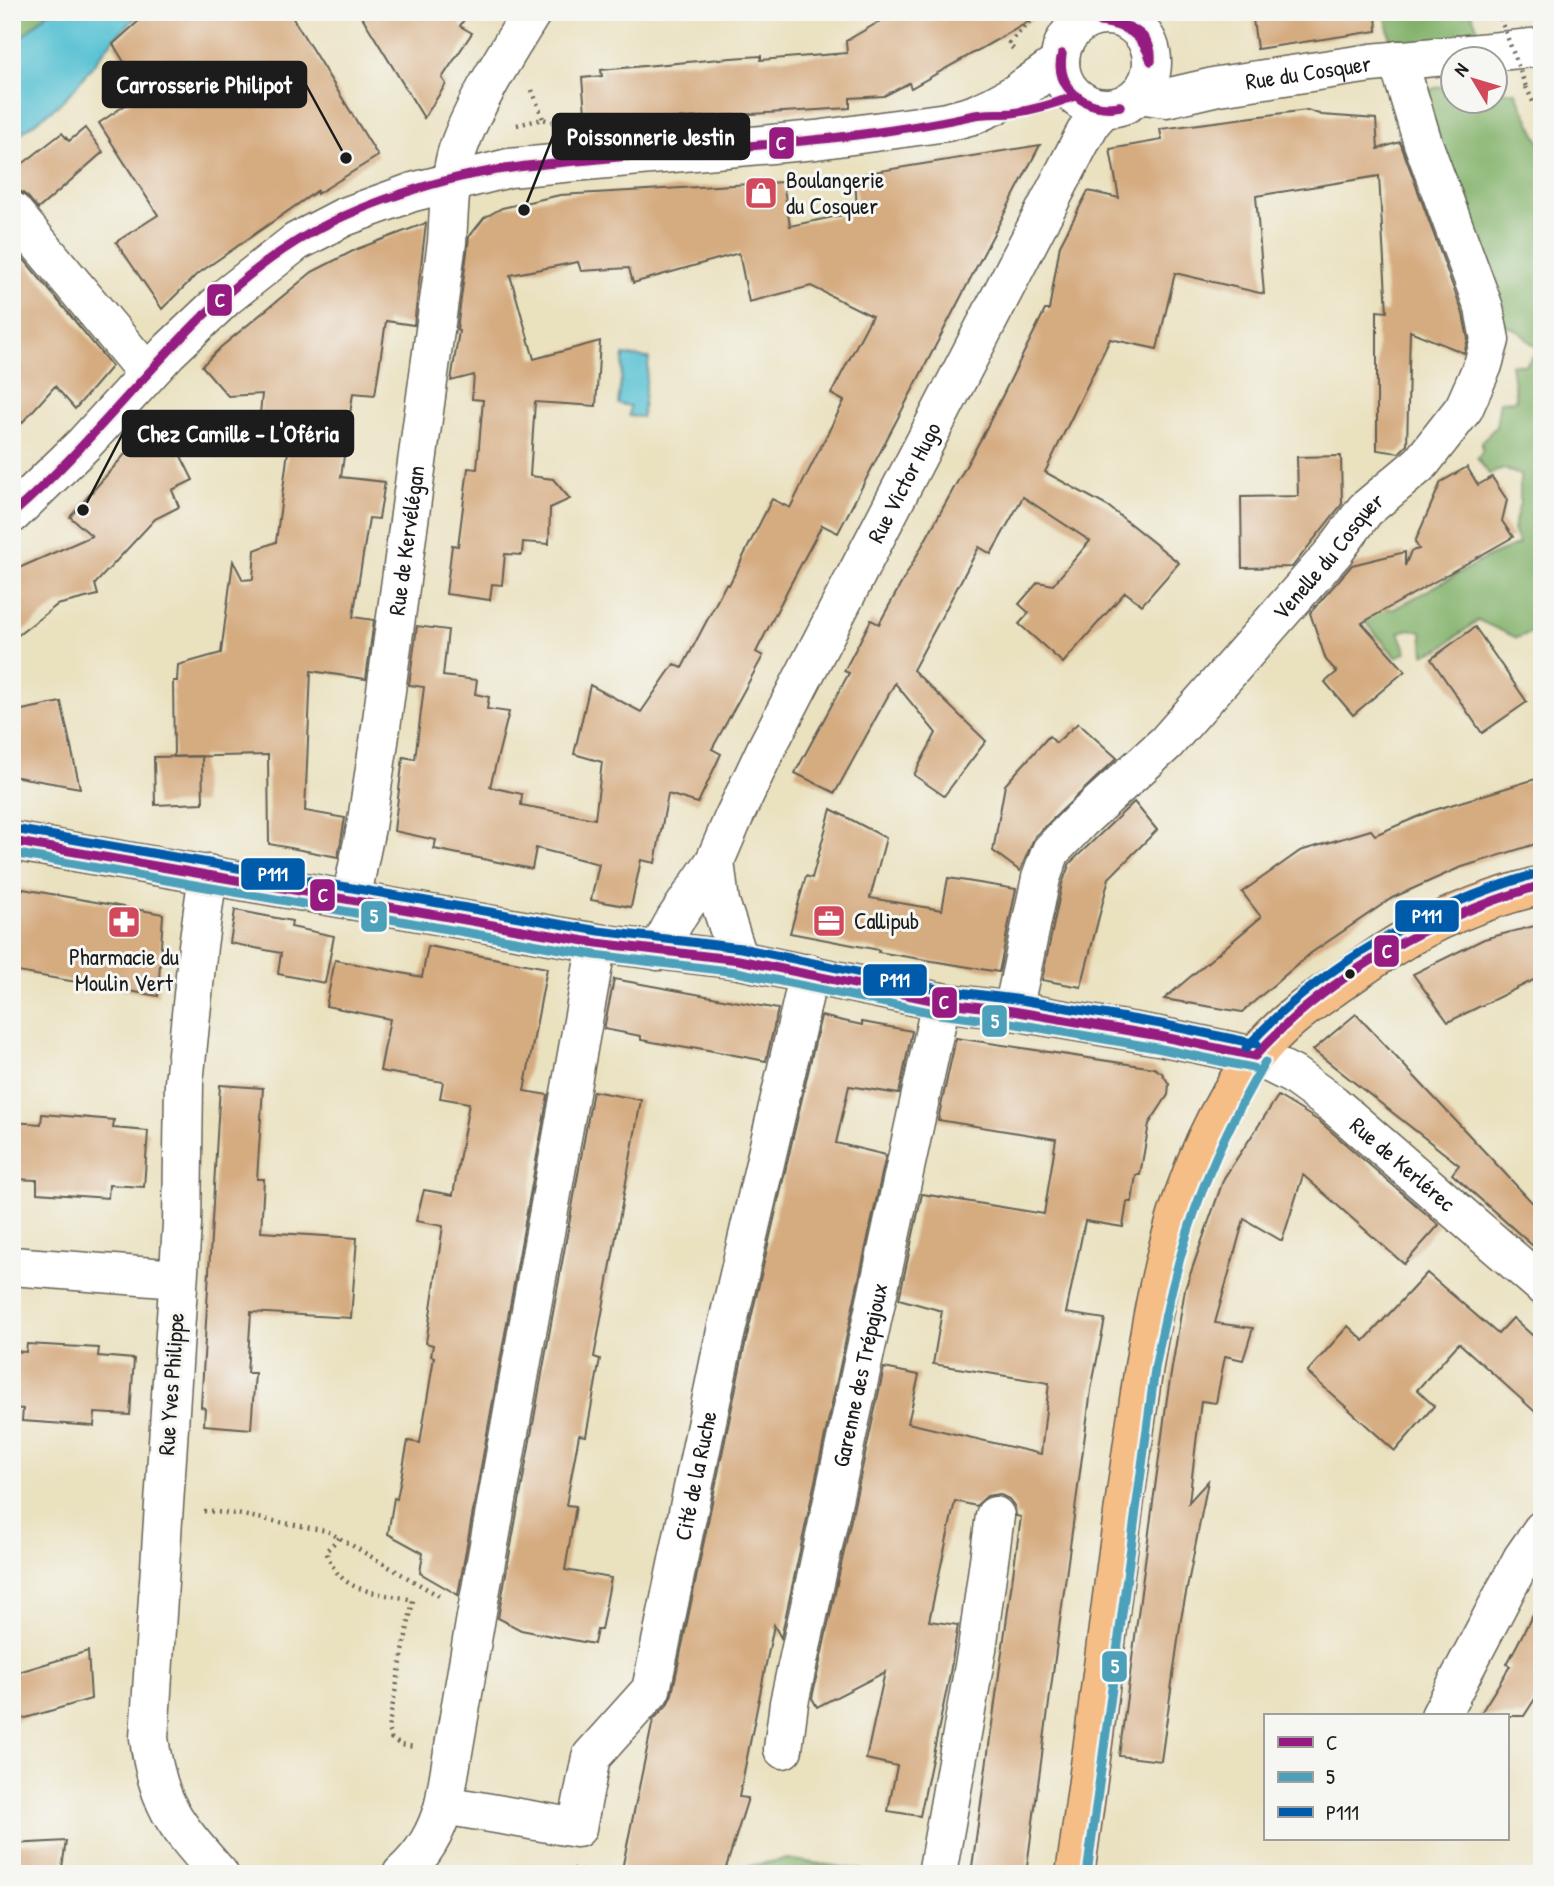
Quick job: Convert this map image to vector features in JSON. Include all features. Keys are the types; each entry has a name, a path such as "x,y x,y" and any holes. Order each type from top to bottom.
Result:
{"main road":[{"path":"12,841 597,943 739,960 941,1002 1013,1011 1186,1041 1255,1056"},
{"path":"1075,1874 1143,1367 1157,1290 1174,1225 1203,1148 1221,1110 1255,1056 1271,1037 1299,1013 1396,944 1457,912 1542,885"}],"street":[{"name":"Rue de Kervélégan","path":"351,900 366,827 379,741 443,269 451,181 462,138 532,12"},
{"path":"973,115 1009,114 1090,102 1129,102 1147,84 1151,72 1144,34 1128,21 1115,17 1089,16 1067,37 1060,62 1062,75 1090,102"},
{"name":"Rue du Cosquer","path":"1144,34 1217,86"},
{"name":"Rue du Cosquer","path":"1139,94 1166,98 1217,86 1398,60 1542,47"},
{"name":"Venelle du Cosquer","path":"1013,1011 1041,878 1051,851 1166,743 1326,561 1365,510 1421,463 1464,408 1483,365 1490,340 1484,308 1423,143 1398,60"},
{"path":"12,514 84,444 147,373 226,297 296,242 359,211 451,181 509,168 741,147 947,122 973,115 1015,94 1060,62"},
{"name":"Rue Victor Hugo","path":"658,951 675,920 715,861 765,751 1092,121 1090,102"},
{"path":"12,211 147,373"},
{"path":"715,861 720,902 739,960"},
{"name":"Rue Yves Philippe","path":"208,874 184,1083 182,1224 149,1738 162,1799 172,1817 219,1874"},
{"path":"417,1869 432,1839 444,1805 475,1617 597,943"},
{"name":"Cité de la Ruche","path":"444,1805 577,1828 591,1757 651,1690 723,1344 809,973"},
{"name":"Garenne des Trépajoux","path":"783,1749 789,1703 941,1002"},
{"name":"Rue de Kerlérec","path":"1255,1056 1293,1075 1333,1104 1542,1285"},
{"path":"12,1266 178,1279"},
{"path":"937,1874 977,1649 995,1516"},
{"path":"1441,1714 1522,1559 1542,1530"}],"path":[{"path":"1498,12 1542,120"},
{"path":"163,1507 237,1514 316,1527 475,1617"},
{"path":"339,1538 326,1551 336,1575 360,1589 413,1600 388,1729 391,1738"}],"green space":[{"path":"12,12 49,12 12,46"},
{"path":"1385,12 1471,12 1482,40 1391,44"},
{"path":"1438,88 1438,116 1508,116 1508,91 1515,91 1542,147 1542,628 1517,638 1478,620 1440,649 1424,654 1422,632 1410,629 1399,632 1407,652 1396,657 1354,609 1394,609 1490,556 1519,544 1513,530 1520,503 1520,475 1504,469 1489,474 1477,458 1482,452 1482,441 1496,427 1500,401 1516,400 1511,364 1525,365 1539,350 1517,330 1504,325 1421,102 1432,89"},
{"path":"787,1859 861,1870 868,1874 740,1874 748,1866"}],"water":[{"path":"49,12 142,12 115,37 75,88 57,106 12,140 12,46"},
{"path":"624,355 649,358 642,417 629,416 630,406 618,404"}],"building":[{"path":"149,12 289,12 378,156 317,194 317,191 196,275 162,309 116,242 158,215 99,123 143,93 113,44"},
{"path":"359,12 469,12 460,26 472,33 442,78 446,84 424,118"},
{"path":"896,12 1046,12 911,88 909,83 884,96 850,98 850,108 586,124 582,78 602,76 601,70 731,58 761,56 761,60 847,53 846,41"},
{"path":"1252,12 1376,12 1377,31 1257,49"},
{"path":"1307,110 1322,115 1376,119 1378,149 1400,142 1463,314 1468,339 1464,353 1410,331 1407,445 1399,453 1377,450 1377,311 1387,312 1379,176 1256,196 1264,294 1175,273 1157,349 1110,339 1045,472 1109,507 1179,563 1142,605 1125,592 1063,663 1019,624 1029,613 1019,604 1038,582 1053,585 1090,541 1023,497 991,554 979,547 913,670 986,741 944,796 914,775 936,733 895,683 835,793 795,773 849,673 844,671 871,620 879,624 982,437 1045,310 1049,310 1060,245 1088,191 1119,198 1110,149 1162,140 1160,129"},
{"path":"85,128 103,152 38,209 20,191 12,190 12,172 62,133 69,141"},
{"path":"1040,145 838,533 822,525 789,587 756,652 763,656 712,749 721,754 698,803 668,794 655,863 641,860 631,907 591,900 599,864 536,848 532,869 434,849 436,840 394,831 403,757 415,759 424,687 409,685 417,626 448,630 443,676 477,680 475,694 489,697 487,709 509,712 490,787 522,794 521,805 595,819 602,762 574,754 590,685 641,712 674,664 682,668 726,584 729,585 772,499 790,508 844,401 831,394 872,316 811,286 749,302 739,253 633,283 629,268 581,271 578,262 510,275 534,359 600,341 596,406 535,402 530,476 553,479 570,499 550,508 549,544 523,542 522,555 505,554 502,585 492,584 490,600 446,594 452,545 458,546 468,468 477,469 483,400 472,399 474,375 451,381 469,237 484,218 502,208 560,195 783,182 790,226 857,212 855,175"},
{"path":"426,223 414,325 386,321 375,395 353,393 341,477 385,482 379,519 369,518 353,617 374,620 366,679 311,671 305,811 345,818 338,857 269,844 268,755 174,757 173,681 177,681 178,665 221,653 233,561 243,580 253,579 255,550 276,542 291,428 259,423 262,394 228,396 202,366 221,347 312,272 357,249"},
{"path":"12,245 112,366 75,409 55,386 12,434"},
{"path":"160,414 193,480 172,490 179,507 155,519 95,584 98,595 57,605 12,640 12,571 92,536 70,517"},
{"path":"1341,456 1342,504 1292,567 1242,568 1241,497 1298,496 1297,457"},
{"path":"1467,467 1478,485 1492,477 1507,500 1502,521 1513,537 1362,623 1405,671 1353,715 1325,682 1337,672 1326,660 1310,613 1352,565 1405,552 1405,566 1411,551 1419,549 1415,542 1441,482"},
{"path":"1475,627 1527,702 1482,733 1431,659"},
{"path":"61,702 80,788 12,776 12,712"},
{"path":"1078,723 1117,758 1035,836 1020,871 993,851 1005,785 1049,736 1056,743"},
{"path":"202,756 203,803 155,805 154,757"},
{"path":"1542,777 1542,842 1459,868 1392,898 1311,953 1242,1012 1164,999 1261,917 1242,892 1300,851 1371,830 1375,835 1431,811"},
{"path":"1134,802 1157,830 1109,878 1081,987 1042,980 1062,884 1070,863"},
{"path":"831,809 886,838 870,898 942,910 948,878 1016,889 999,972 878,952 879,950 790,933 806,876 812,878"},
{"path":"12,887 163,914 158,996 12,971"},
{"path":"235,910 292,921 291,927 334,936 325,983 278,974 281,953 230,943"},
{"path":"1542,924 1542,976 1448,1022 1413,974 1484,939"},
{"path":"428,946 547,968 524,1091 548,1095 458,1595 420,1573 423,1553 388,1534 408,1441 420,1443 434,1357 431,1356 433,1345 426,1343 443,1226 416,1221 424,1190 453,1195 469,1103 440,1098 443,1082 380,1071 390,1019 326,1006 335,960 422,977"},
{"path":"614,979 778,1009 766,1061 641,1040 641,1036 604,1029"},
{"path":"1356,1014 1542,1213 1542,1254 1452,1174 1459,1165 1313,1050"},
{"path":"821,1016 862,1025 862,1022 912,1031 899,1094 849,1086 836,1143 886,1155 781,1638 774,1625 739,1797 748,1798 724,1874 621,1874 653,1720 667,1705 672,1694 744,1349"},
{"path":"956,1038 1154,1068 1162,1073 1169,1084 1168,1095 1149,1124 1140,1175 1136,1175 1132,1202 1127,1202 1123,1227 1085,1221 1066,1313 1105,1319 1091,1390 1026,1874 971,1874 1021,1517 1016,1516 1015,1507 1009,1499 999,1494 987,1496 976,1506 955,1501 929,1621 958,1625 920,1816 888,1811 897,1766 866,1759 885,1672 817,1707 812,1698 884,1368 919,1375 908,1423 1041,1454 1049,1383 933,1364 942,1311 899,1299 922,1194 1044,1214 1056,1139 938,1120"},
{"path":"220,1085 263,1088 257,1179 264,1179 261,1232 357,1238 351,1318 251,1312 247,1373 255,1373 251,1429 204,1425 205,1408 201,1407"},
{"path":"593,1091 641,1100 594,1357 600,1359 586,1436 579,1435 566,1505 576,1506 565,1570 611,1578 601,1630 597,1630 594,1644 521,1630 498,1618"},
{"path":"1278,1096 1319,1121 1439,1225 1404,1264 1303,1175 1282,1241 1244,1219 1215,1323 1253,1328 1243,1360 1225,1356 1216,1403 1201,1401 1189,1502 1208,1481 1181,1619 1161,1761 1119,1756 1167,1398 1185,1289 1224,1178"},
{"path":"42,1114 114,1120 113,1128 148,1131 144,1187 109,1185 108,1198 37,1193 37,1180 12,1179 12,1122 41,1124"},
{"path":"1427,1273 1498,1334 1513,1318 1542,1344 1542,1418 1459,1343 1417,1390 1434,1406 1395,1451 1307,1372 1348,1326 1364,1341"},
{"path":"27,1344 99,1348 98,1356 134,1359 130,1415 95,1413 94,1426 22,1421 23,1409 12,1408 12,1351 26,1352"},
{"path":"1542,1597 1542,1688 1524,1716 1480,1714 1510,1666 1507,1664"},
{"path":"88,1651 91,1699 12,1722 12,1674"},
{"path":"66,1841 61,1874 12,1874 12,1844"}],"transit line":[{"name":"C","path":"1100,22 1132,33 1143,44 1151,61"},
{"name":"C","path":"1100,22 1127,26 1135,30 1148,43 1151,61"},
{"name":"C","path":"1062,54 1064,77 1076,95 1095,106 1120,106"},
{"name":"C","path":"1062,54 1062,77 1075,95 1096,106 1120,106"},
{"name":"C","path":"12,514 83,445 184,335 256,269 320,228 373,204 429,185 486,172 552,163 839,137 975,115 1020,112 1075,96"},
{"name":"P111","path":"14,829 599,931 741,948 943,990 1015,999 1161,1024 1257,1044"},
{"name":"C","path":"12,841 597,943 739,960 941,1002 1013,1011 1159,1036 1255,1056"},
{"name":"5","path":"12,853 595,955 737,972 939,1014 1011,1023 1157,1048 1253,1068"},
{"name":"P111","path":"1246,1048 1308,990 1380,941 1458,902 1539,873"},
{"name":"C","path":"1255,1056 1284,1026 1316,999 1387,951 1463,913 1542,885"},
{"name":"5","path":"1087,1874 1163,1326 1195,1210 1225,1137 1265,1062"}],"place":[{"name":"Carrosserie Philipot","path":"346,158"},
{"name":"Boulangerie du Cosquer","path":"761,193"},
{"name":"Poissonnerie Jestin","path":"524,210"},
{"name":"Chez Camille - L'Oféria","path":"83,510"},
{"name":"Callipub","path":"829,921"},
{"name":"Pharmacie du Moulin Vert","path":"124,922"}]}
